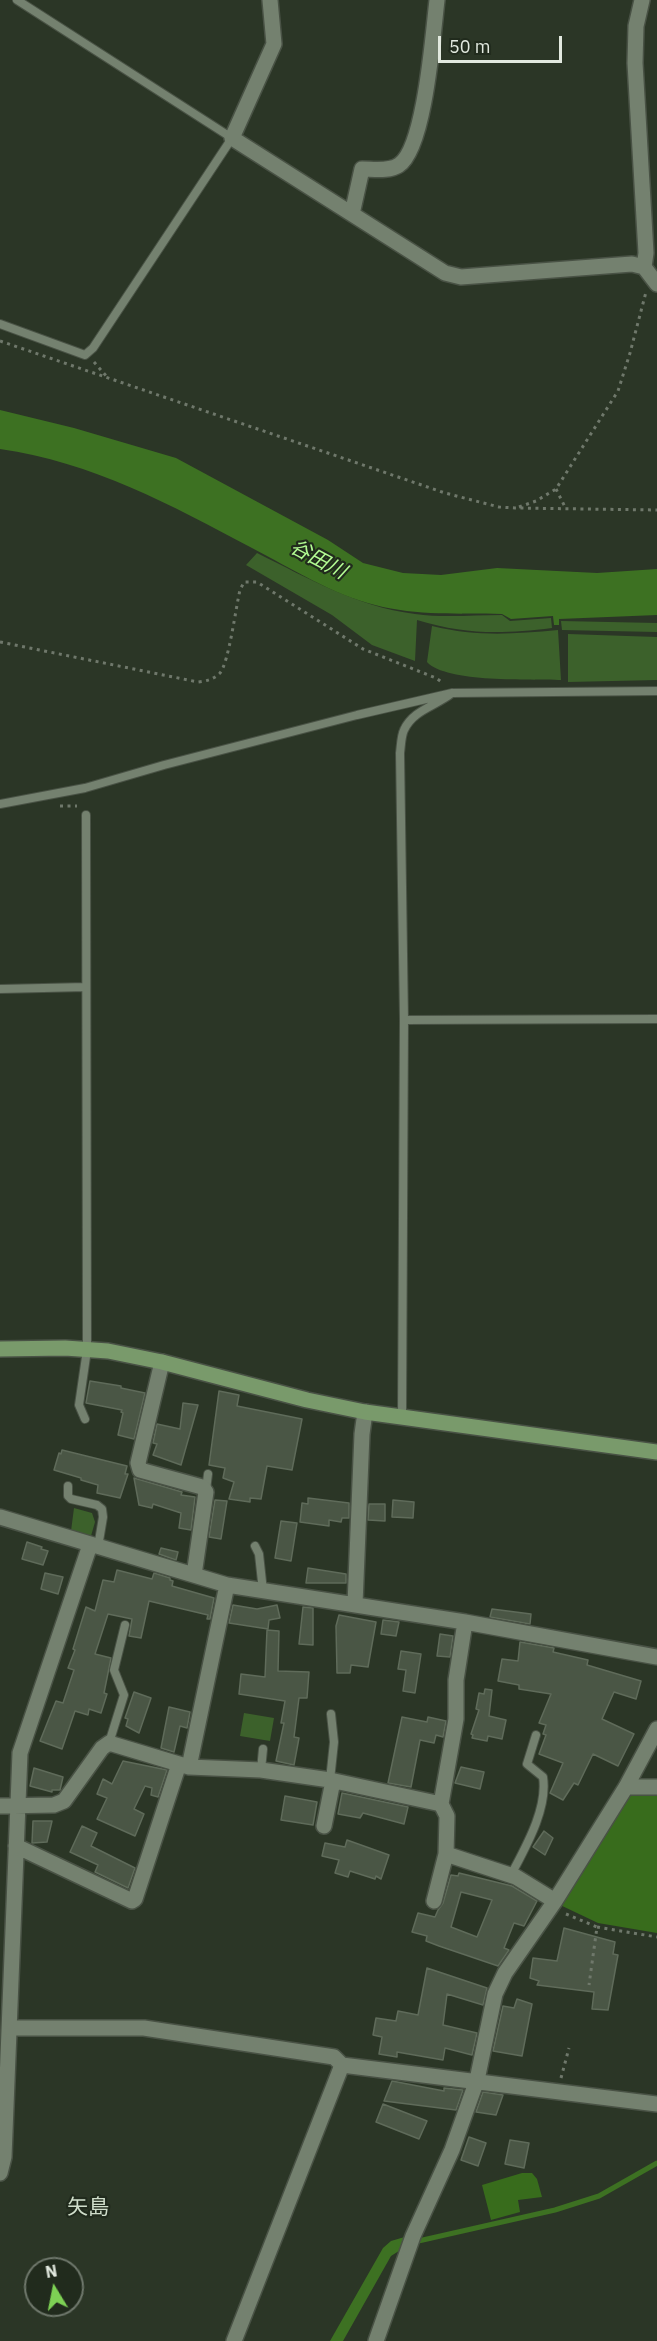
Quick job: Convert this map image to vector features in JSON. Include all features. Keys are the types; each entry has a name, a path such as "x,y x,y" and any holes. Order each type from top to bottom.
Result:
{"street":[{"path":"270,0 274,44 232,138 445,273 461,277 633,264 644,267 656,283"},
{"path":"352,214 362,169 391,169 400,165 408,155 421,120 437,0"},
{"path":"642,0 636,26 635,63 646,253 644,267"},
{"path":"0,1349 108,1351 365,1412 657,1452"},
{"path":"162,1362 138,1463 140,1470 202,1487 206,1492 194,1575"},
{"path":"355,1604 362,1434 365,1412"},
{"path":"0,1517 227,1585 465,1622 657,1657"},
{"path":"0,2173 4,2157 20,1753 94,1546"},
{"path":"16,1846 132,1901 135,1899 184,1765 227,1585"},
{"path":"434,1901 446,1854 447,1816 441,1804 456,1719 456,1680 465,1622"},
{"path":"376,2341 413,2236 452,2150 477,2080 495,1994 505,1973 626,1787 657,1729"},
{"path":"0,1806 54,1805 63,1801 102,1748 109,1743 184,1765 261,1770 332,1780 441,1804"},
{"path":"324,1826 332,1780"},
{"path":"626,1787 657,1787"},
{"path":"446,1854 511,1875 552,1904"},
{"path":"10,2028 144,2028 334,2057 342,2065 657,2104"},
{"path":"234,2341 342,2065"}],"lane":[{"path":"0,324 85,355 93,348 232,138 17,0"},
{"path":"0,804 85,789 198,756 452,693 657,692"},
{"path":"402,1417 404,1020 400,753 404,730 416,714 442,701 452,693"},
{"path":"84,1419 79,1405 87,1350 86,815"},
{"path":"0,989 86,987"},
{"path":"404,1020 657,1019"},
{"path":"206,1492 208,1474"},
{"path":"68,1486 68,1496 71,1499 97,1505 102,1509 103,1517 94,1546"},
{"path":"255,1546 259,1554 263,1590"},
{"path":"109,1743 124,1695 114,1670 125,1625"},
{"path":"331,1714 334,1742 332,1780"},
{"path":"511,1875 530,1838 545,1790 543,1777 526,1764 536,1735"},
{"path":"261,1770 263,1749"}],"path":[{"path":"515,508 536,501 556,489 618,391 646,291 656,283"},
{"path":"0,341 445,493 500,507 657,510"},
{"path":"85,355 108,379"},
{"path":"556,489 567,510"},
{"path":"0,642 198,682 205,681 213,678 224,665 240,590 244,582 251,581 257,582 363,649 436,678 452,693"},
{"path":"552,1904 597,1927 657,1937"},
{"path":"589,1985 597,1927"},
{"path":"558,2091 568,2048"}],"shaded area":[{"path":"257,553 314,582 372,605 436,616 502,615 510,621 551,618 552,628 484,632 468,631 417,620 415,661 372,645 332,615 246,565"},
{"path":"561,621 657,623 657,632 562,630"},
{"path":"432,626 480,633 558,630 561,680 470,677 437,669 427,662"},
{"path":"568,634 657,637 657,680 568,682"},
{"path":"74,1508 92,1513 95,1522 91,1536 71,1531"},
{"path":"244,1713 274,1718 270,1741 240,1736"},
{"path":"629,1792 657,1793 657,1933 598,1923 558,1904"},
{"path":"522,2173 532,2173 537,2179 542,2197 518,2200 520,2212 491,2220 482,2185"}],"water":[{"name":"谷田川","path":"0,410 74,428 176,458 328,540 363,563 403,573 441,575 497,568 597,573 657,569 657,615 559,619 559,625 554,625 553,616 511,619 502,614 423,612 375,605 312,580 191,516 130,487 67,464 0,449"},
{"path":"408,2236 420,2237 418,2246 402,2249 391,2256 343,2341 330,2341 383,2248 391,2241"}],"building":[{"path":"90,1381 145,1393 134,1439 118,1435 122,1410 86,1403"},
{"path":"219,1391 239,1395 237,1406 302,1419 292,1470 267,1466 261,1499 250,1498 250,1502 229,1499 234,1482 223,1478 225,1468 209,1465"},
{"path":"183,1403 198,1405 181,1465 153,1455 157,1444 153,1443 157,1424 180,1429"},
{"path":"62,1450 127,1466 125,1474 128,1474 120,1498 97,1493 98,1485 54,1470"},
{"path":"134,1478 182,1492 181,1495 195,1497 191,1530 179,1528 181,1513 153,1504 152,1508 139,1505"},
{"path":"308,1498 349,1503 349,1518 342,1518 341,1522 329,1520 329,1526 300,1522 302,1503 308,1504"},
{"path":"215,1500 227,1501 221,1539 209,1537"},
{"path":"393,1500 414,1502 413,1518 392,1517"},
{"path":"369,1504 385,1504 385,1521 368,1520"},
{"path":"281,1521 297,1523 291,1561 275,1558"},
{"path":"27,1542 48,1551 43,1565 22,1559"},
{"path":"161,1548 178,1552 176,1560 159,1554"},
{"path":"308,1568 346,1574 346,1583 306,1583"},
{"path":"117,1570 152,1579 154,1573 170,1578 173,1581 172,1586 214,1598 210,1619 207,1619 208,1615 149,1601 141,1638 129,1636 132,1619 108,1614 95,1654 111,1658 104,1693 107,1694 101,1713 89,1709 88,1715 75,1711 62,1749 40,1741 56,1701 63,1703 74,1670 68,1668 86,1607 95,1611 103,1580 114,1582"},
{"path":"45,1573 63,1577 58,1594 41,1589"},
{"path":"233,1605 257,1609 277,1605 280,1618 269,1620 268,1629 229,1623"},
{"path":"303,1607 313,1608 313,1645 299,1644"},
{"path":"492,1609 531,1614 530,1624 490,1617"},
{"path":"339,1615 376,1622 368,1667 351,1665 350,1673 337,1673 336,1626"},
{"path":"383,1620 399,1622 396,1636 381,1634"},
{"path":"267,1630 279,1631 278,1671 309,1672 307,1698 299,1698 294,1737 299,1738 294,1765 276,1761 284,1723 281,1723 285,1701 239,1694 241,1674 265,1677"},
{"path":"440,1634 453,1636 450,1657 437,1656"},
{"path":"520,1642 554,1648 553,1652 588,1660 587,1665 641,1681 636,1699 614,1692 602,1719 634,1734 618,1766 593,1754 578,1785 574,1783 563,1800 550,1793 563,1763 539,1754 546,1735 543,1734 546,1725 539,1723 551,1694 519,1689 519,1685 498,1681 502,1659 518,1661"},
{"path":"401,1651 421,1654 415,1693 403,1691 406,1670 398,1669"},
{"path":"485,1689 492,1690 489,1716 506,1720 502,1739 488,1736 487,1741 472,1738 471,1734 479,1710 476,1709 479,1693 484,1694"},
{"path":"134,1692 151,1698 139,1733 126,1726 128,1719 125,1718"},
{"path":"169,1707 190,1712 187,1728 180,1726 174,1752 161,1748"},
{"path":"402,1717 427,1722 428,1717 446,1721 443,1737 436,1735 434,1743 420,1740 411,1787 388,1783"},
{"path":"123,1761 167,1770 158,1797 151,1795 152,1788 145,1786 134,1809 144,1814 135,1836 97,1819 107,1798 97,1794 103,1779 112,1784"},
{"path":"461,1767 484,1772 480,1789 455,1783"},
{"path":"34,1768 63,1777 60,1790 52,1790 52,1792 30,1786"},
{"path":"342,1793 408,1807 404,1824 363,1813 360,1818 338,1814"},
{"path":"285,1796 317,1802 313,1825 281,1820"},
{"path":"33,1821 52,1821 47,1842 32,1843"},
{"path":"82,1826 97,1833 91,1846 135,1868 128,1888 95,1872 98,1865 70,1852"},
{"path":"544,1831 553,1838 545,1855 533,1847"},
{"path":"347,1840 389,1855 381,1879 350,1871 348,1877 335,1873 339,1860 322,1856 325,1843 345,1847"},
{"path":"459,1873 512,1886 537,1901 524,1926 514,1923 504,1948 509,1950 498,1966 426,1941 427,1936 412,1932 418,1913 435,1917 443,1903 451,1875 458,1876","holes":["461,1892 492,1900 477,1937 451,1927"]},
{"path":"564,1928 615,1942 613,1954 618,1955 608,2010 592,2009 594,1992 537,1985 539,1981 530,1978 533,1958 557,1961"},
{"path":"427,1968 487,1988 483,2005 447,1994 443,2025 477,2033 472,2055 445,2048 443,2060 397,2052 397,2057 379,2054 382,2037 373,2035 376,2018 396,2021 398,2011 418,2015"},
{"path":"517,1999 532,2004 522,2056 493,2051 503,2006 514,2008"},
{"path":"392,2081 444,2091 444,2088 463,2090 456,2110 384,2101"},
{"path":"483,2092 503,2095 496,2115 476,2112"},
{"path":"383,2104 427,2121 419,2139 376,2122"},
{"path":"469,2137 486,2143 478,2166 461,2160"},
{"path":"510,2140 529,2143 524,2168 505,2164"}],"waterway":[{"path":"414,2242 555,2210 599,2196 657,2163"}],"district":[{"name":"矢島","path":"88,2208"}]}
